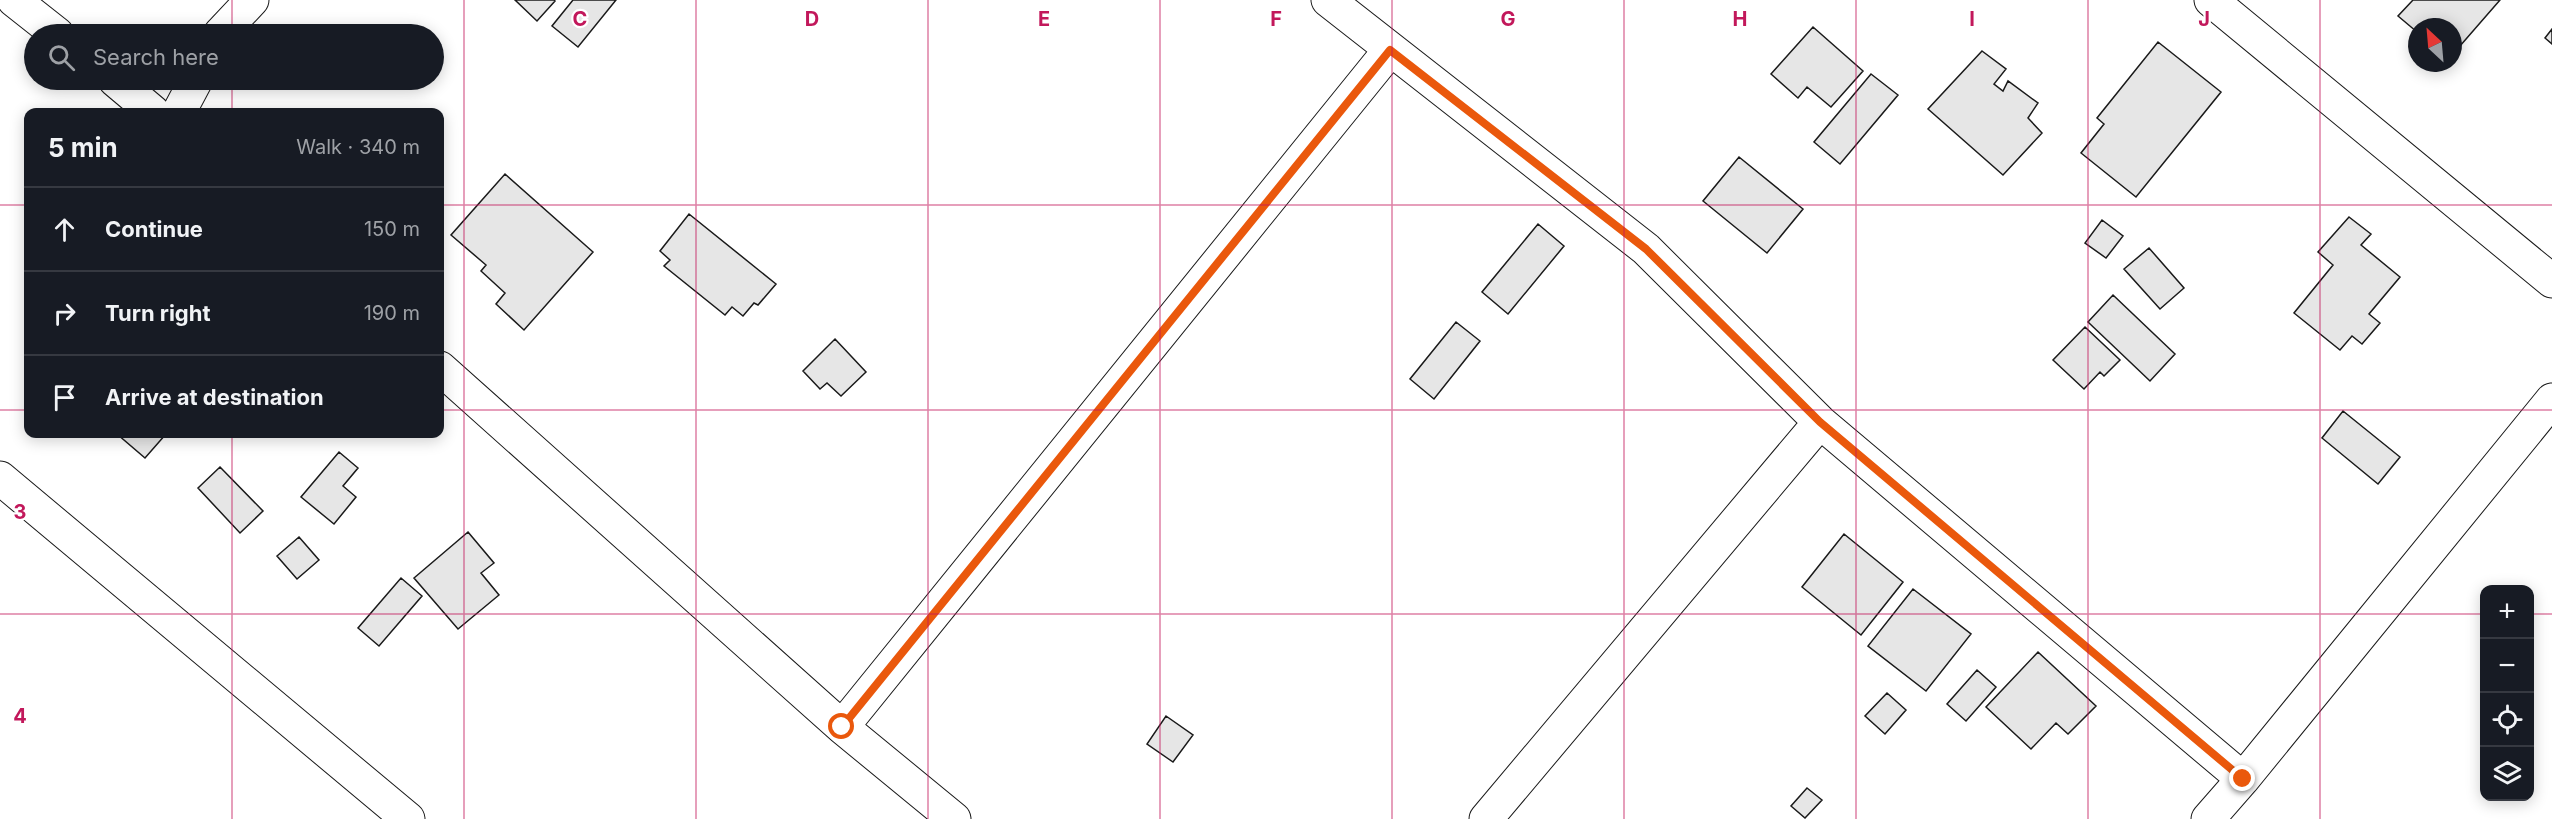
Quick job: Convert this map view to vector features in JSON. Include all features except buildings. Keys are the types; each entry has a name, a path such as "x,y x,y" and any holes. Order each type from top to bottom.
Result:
{"street":[{"path":"14,0 44,24"},
{"path":"229,24 252,0"},
{"path":"1328,0 1646,249 1820,422 2243,779"},
{"path":"2211,0 2552,281"},
{"path":"842,727 1390,50"},
{"path":"127,90 148,108"},
{"path":"181,108 191,90"},
{"path":"444,372 842,727 954,819"},
{"path":"2208,819 2552,400"},
{"path":"1486,819 1820,422"},
{"path":"0,478 408,819"}],"route":[{"path":"842,727 1390,50 1646,249 1820,422 2243,779"}]}
